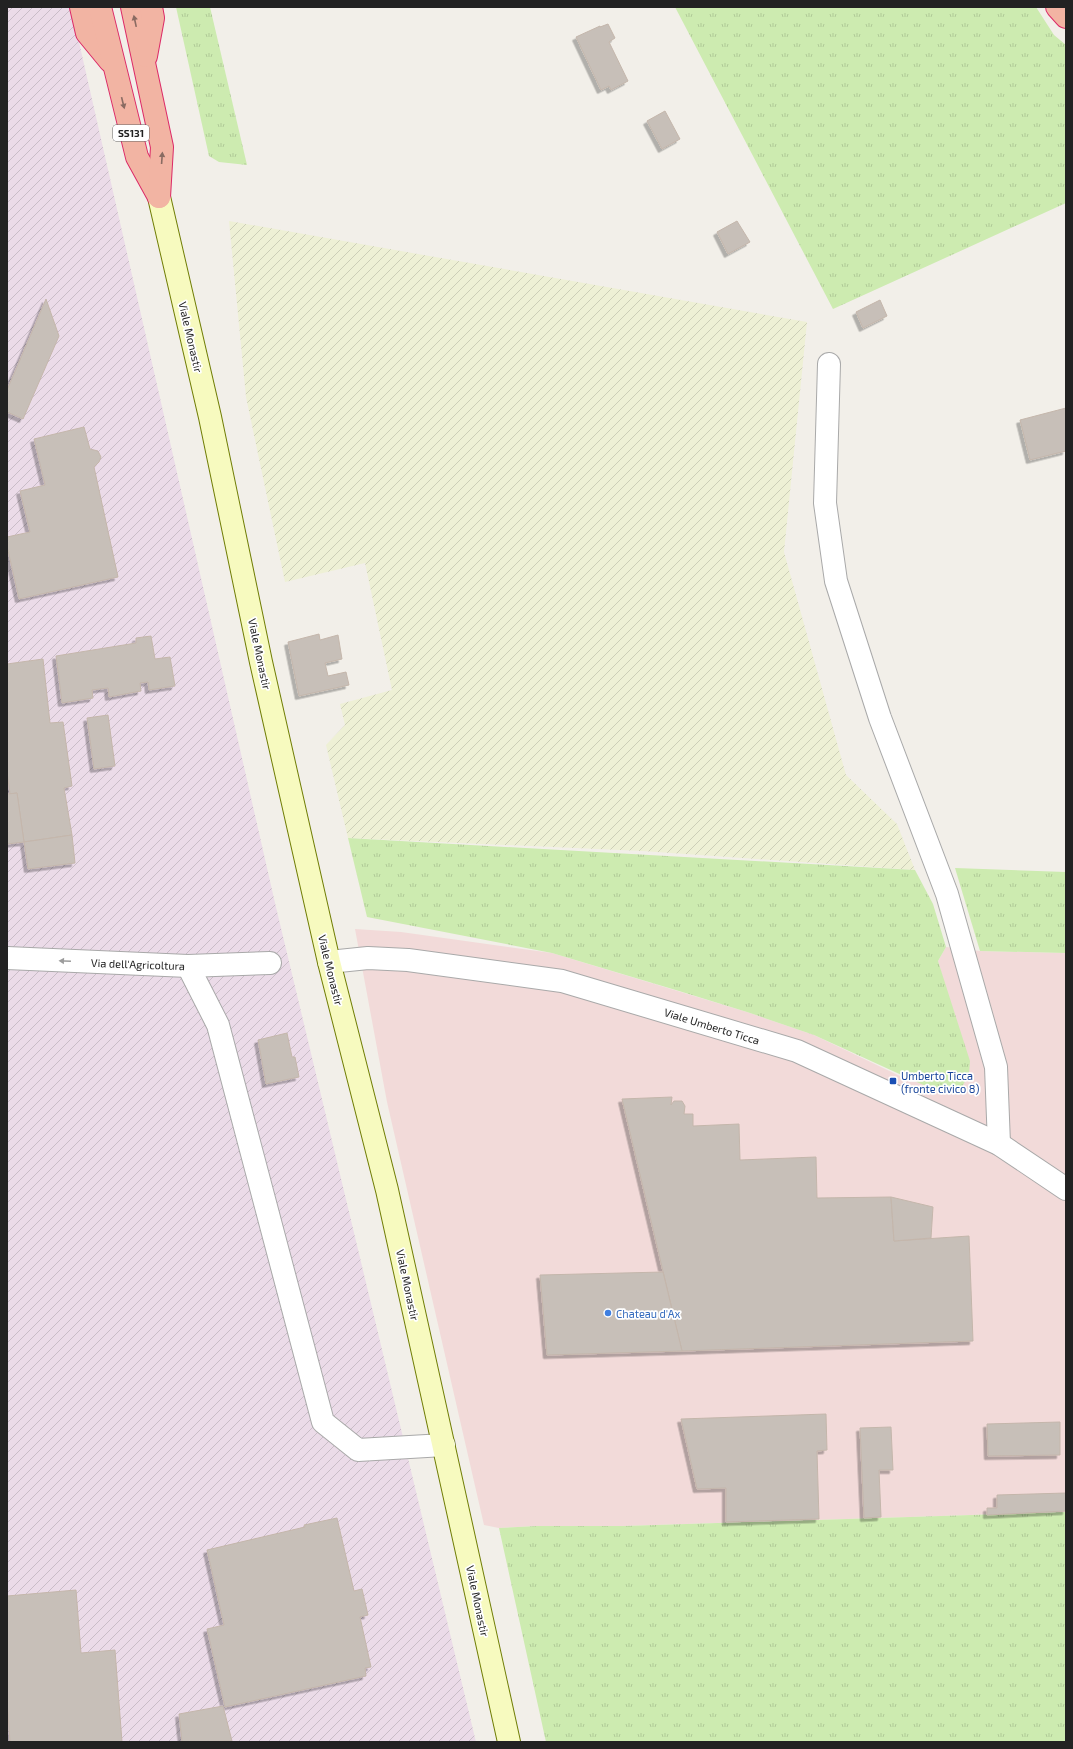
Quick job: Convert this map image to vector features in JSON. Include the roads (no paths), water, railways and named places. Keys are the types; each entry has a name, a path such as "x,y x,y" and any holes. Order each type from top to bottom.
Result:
{"highway":[{"path":"81,7 87,33 113,66"},
{"name":"SS131","path":"100,7 113,66 137,157 159,197"},
{"name":"SS131","path":"132,7 162,147 159,197"},
{"path":"144,63 153,18 151,7"},
{"path":"1058,7 1066,16"}],"main road":[{"name":"Viale Monastir","path":"159,197 210,417 261,662 329,962 387,1190 509,1742"}],"street":[{"path":"829,364 825,503 836,581 880,718 947,894 996,1067 999,1144"},
{"name":"Via dell'Agricoltura","path":"7,958 188,966 270,963"},
{"name":"Viale Umberto Ticca","path":"329,962 368,958 408,960 562,981 796,1051 999,1144 1066,1189"},
{"path":"188,966 218,1025 323,1422 358,1450 444,1445"}],"place":[{"name":"Umberto Ticca (fronte civico 8)","path":"893,1081"},
{"name":"Chateau d'Ax","path":"608,1313"}]}
